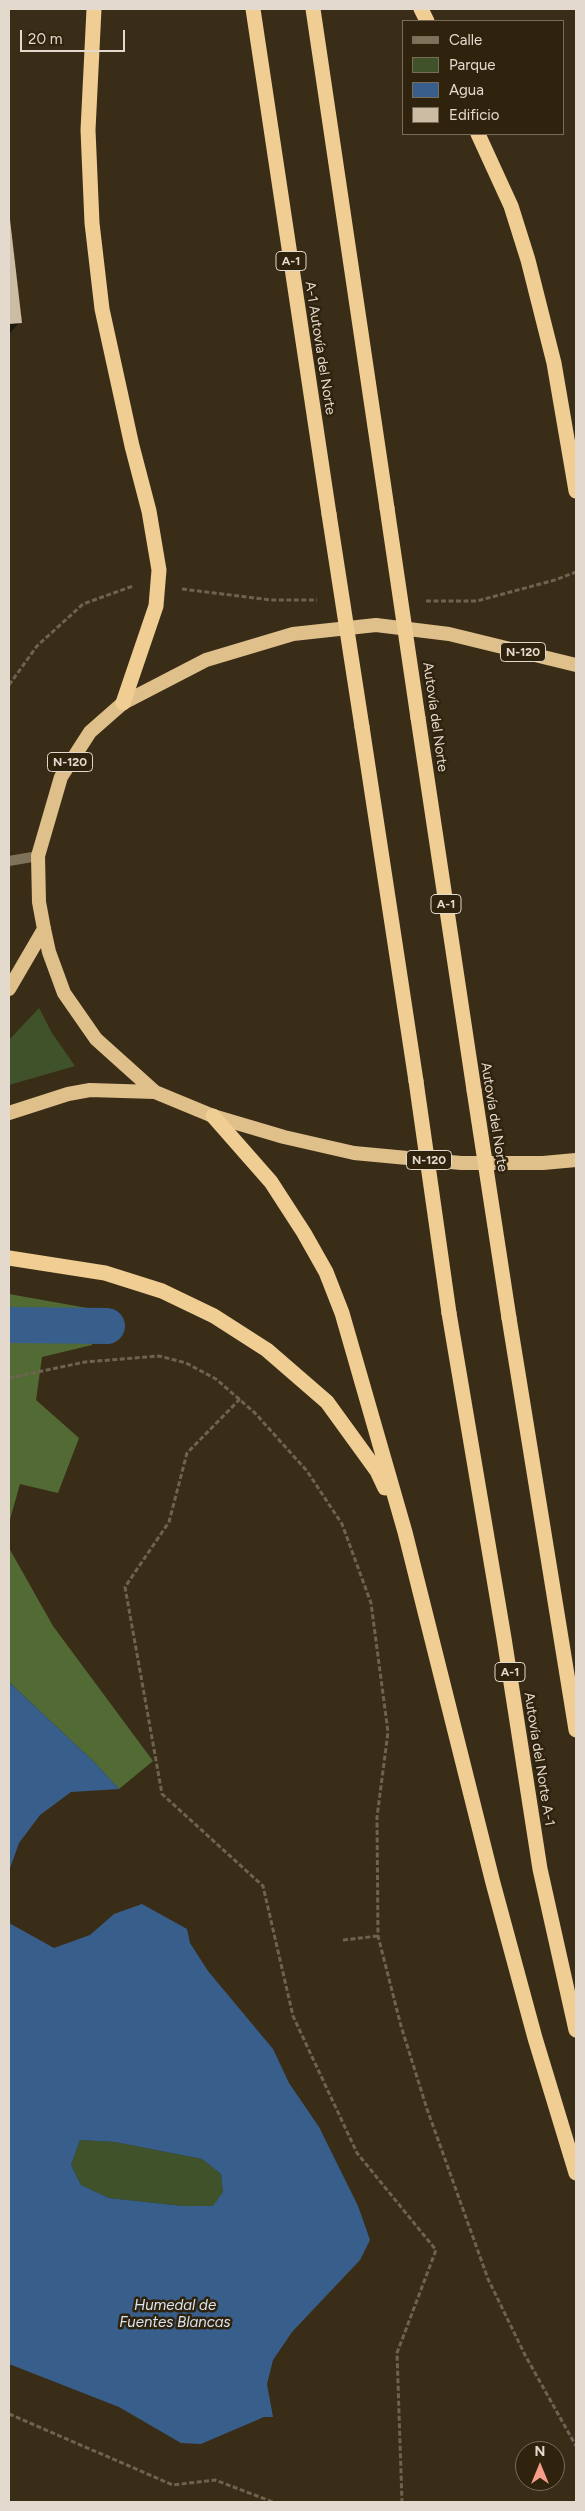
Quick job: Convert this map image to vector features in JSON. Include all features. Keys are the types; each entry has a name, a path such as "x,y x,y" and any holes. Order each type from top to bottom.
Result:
{"highway":[{"path":"94,9 88,130 92,223 102,309 132,446 150,512 159,570 156,606 124,703"},
{"name":"A-1 Autovía del Norte","path":"253,9 416,1081 449,1313"},
{"name":"Autovía del Norte","path":"313,9 474,1090 576,1730"},
{"path":"478,135 511,206 528,260 554,363 576,491"},
{"name":"N-120","path":"576,665 449,634 376,625 293,634 206,660 124,703 90,732 61,777 38,856 39,902 44,929 49,952 64,993 96,1039 155,1092 213,1116 284,1138 354,1153 461,1163 543,1163 576,1160"},
{"path":"9,989 44,929"},
{"name":"N-120","path":"9,1113 68,1094 90,1090 155,1092"},
{"path":"213,1116 271,1182 304,1233 326,1272 352,1346 405,1532 493,1883 535,2038 576,2173"},
{"path":"9,1258 105,1273 162,1291 214,1316 266,1350 327,1402 377,1471 405,1532"},
{"name":"Autovía del Norte A-1","path":"449,1313 504,1638 540,1869 576,2030"}],"street":[{"path":"9,861 38,856"}],"path":[{"path":"418,601 477,601 555,580 576,572"},
{"path":"9,685 37,646 83,604 129,586 159,587 271,600 320,600"},
{"path":"9,1378 85,1362 160,1356 186,1363 216,1379 255,1413 307,1471 342,1524 371,1603 388,1732 377,1817 378,1936 401,2026 427,2109 488,2279 525,2355 576,2446"},
{"path":"240,1399 187,1453 169,1522 125,1587 162,1794 263,1886 292,2016 357,2153 436,2250 398,2353 402,2502"},
{"path":"343,1940 378,1936"},
{"path":"9,2414 173,2485 215,2480 273,2502"}],"green space":[{"path":"39,1008 52,1033 75,1066 9,1085 9,1040"},
{"path":"9,1294 87,1308 92,1345 42,1357 36,1400 79,1438 58,1493 20,1484 9,1523"},
{"path":"9,1548 53,1626 153,1761 119,1789 94,1762 9,1682"},
{"path":"80,2140 115,2142 202,2159 221,2174 223,2192 214,2206 183,2206 109,2198 81,2185 71,2165"}],"water":[{"path":"9,1682 94,1762 119,1789 71,1792 40,1815 19,1843 9,1871"},
{"name":"Humedal de Fuentes Blancas","path":"142,1904 187,1929 190,1943 208,1971 273,2049 289,2083 319,2127 358,2206 370,2240 360,2260 292,2332 273,2360 267,2384 273,2417 264,2417 201,2444 181,2443 119,2407 9,2364 9,1923 54,1948 90,1935 114,1914","holes":["80,2140 115,2142 202,2159 221,2174 223,2192 213,2206 183,2206 109,2198 81,2185 71,2165"]}],"building":[{"path":"9,211 22,323 9,324"}],"waterway":[{"path":"9,1325 107,1326"}]}
